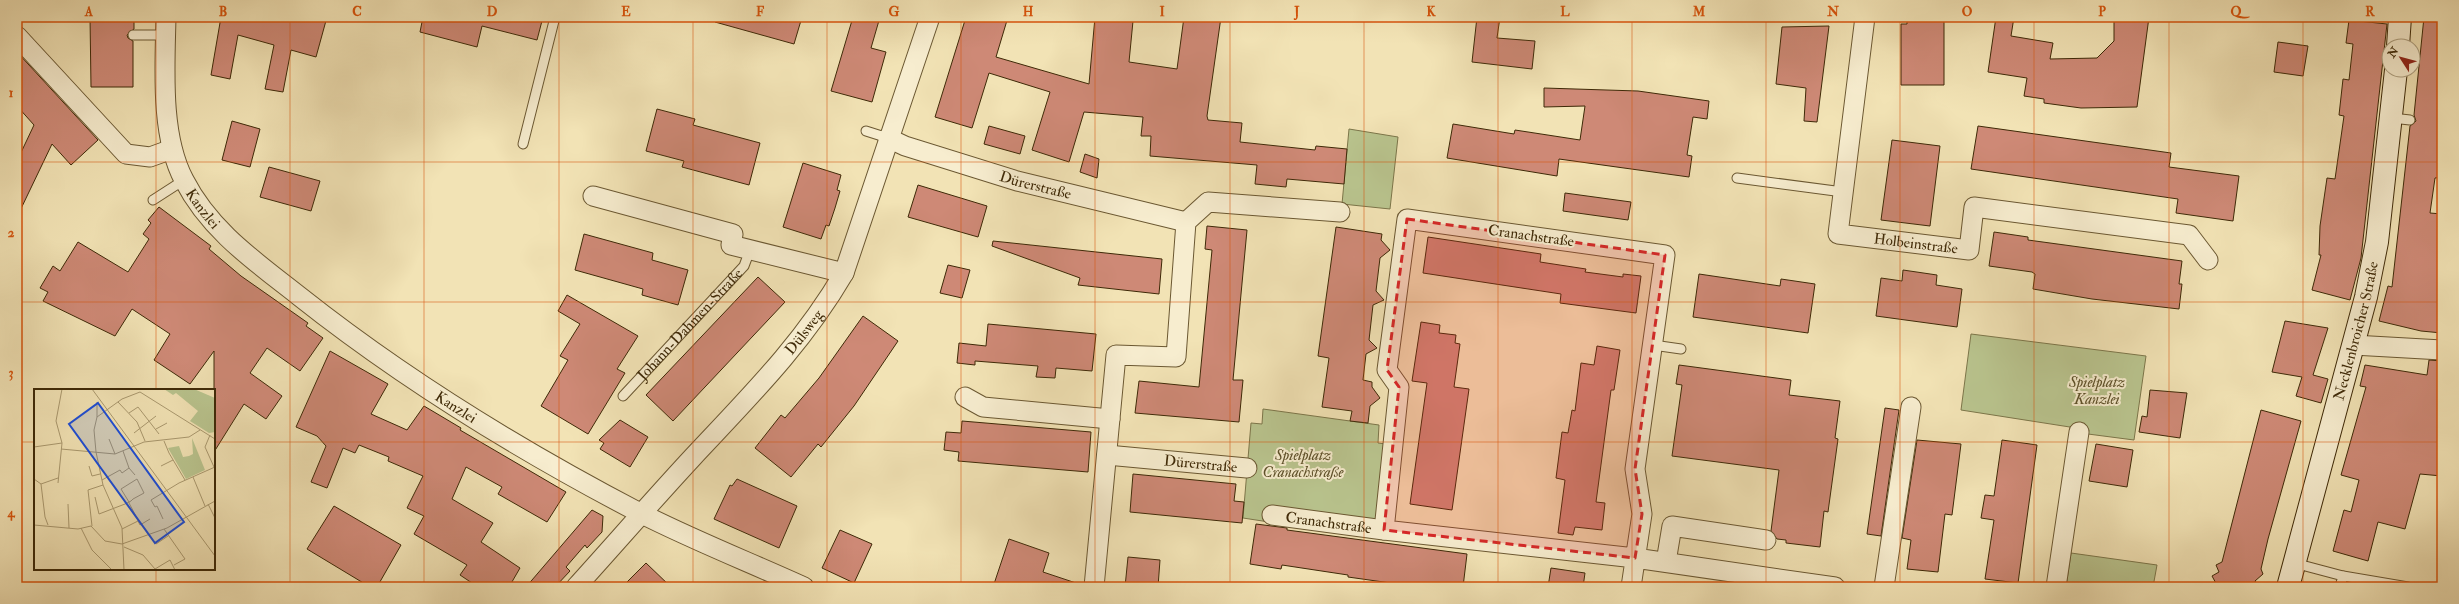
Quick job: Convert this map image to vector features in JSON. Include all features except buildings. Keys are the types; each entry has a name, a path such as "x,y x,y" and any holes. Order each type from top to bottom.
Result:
{"main road":[{"path":"2399,38 2400,17"},
{"name":"Necklenbroicher Straße","path":"2288,587 2366,297 2401,119 2397,78"}],"street":[{"name":"Dülsweg","path":"576,587 641,513 776,370 828,300 844,273 888,138 930,17"},
{"name":"Holbeinstraße","path":"1865,17 1838,234 1969,250 1974,206 2189,235 2208,260"},
{"name":"Kanzlei","path":"165,26 166,100 172,149 184,180 228,240 340,328 412,380 522,446 641,513 804,587"},
{"path":"17,36 126,154 150,157 172,149"},
{"name":"Dürerstraße","path":"888,138 905,146 1017,181 1186,222"},
{"name":"Johann-Dahmen-Straße","path":"593,196 733,234 731,245 844,273"},
{"path":"1094,587 1116,355 1176,357 1186,222 1208,202 1340,212"},
{"name":"Cranachstraße","path":"1384,530 1399,387 1387,370 1407,219 1665,256 1635,469 1642,514 1630,587"},
{"path":"2353,345 2442,350"},
{"path":"965,397 982,407 1110,418"},
{"path":"1884,587 1911,407"},
{"path":"2056,587 2079,432"},
{"name":"Dürerstraße","path":"1107,455 1247,468"},
{"name":"Cranachstraße","path":"1272,515 1384,530 1635,558"},
{"path":"1666,562 1672,526 1766,540"},
{"path":"1635,558 1835,587"}],"lane":[{"path":"523,144 555,17"},
{"path":"133,34 165,26"},
{"path":"866,131 888,138"},
{"path":"1737,178 1843,192"},
{"path":"153,200 184,180"},
{"name":"Johann-Dahmen-Straße","path":"623,396 744,266 750,250"},
{"path":"1653,345 1681,349"},
{"path":"2294,563 2342,580 2408,587"}],"highlighted area":[{"path":"1407,219 1665,255 1635,469 1642,514 1635,558 1384,530 1399,387 1387,370"}],"green space":[{"path":"1349,129 1398,137 1390,209 1342,204"},
{"name":"Spielplatz Kanzlei","path":"1971,334 2146,356 2134,440 2088,434 2089,430 1961,410"},
{"name":"Spielplatz Cranachstraße","path":"1263,409 1379,425 1378,443 1386,444 1382,523 1269,522 1243,518 1251,423 1262,424"},
{"path":"2071,553 2157,565 2153,587 2066,587"}]}
